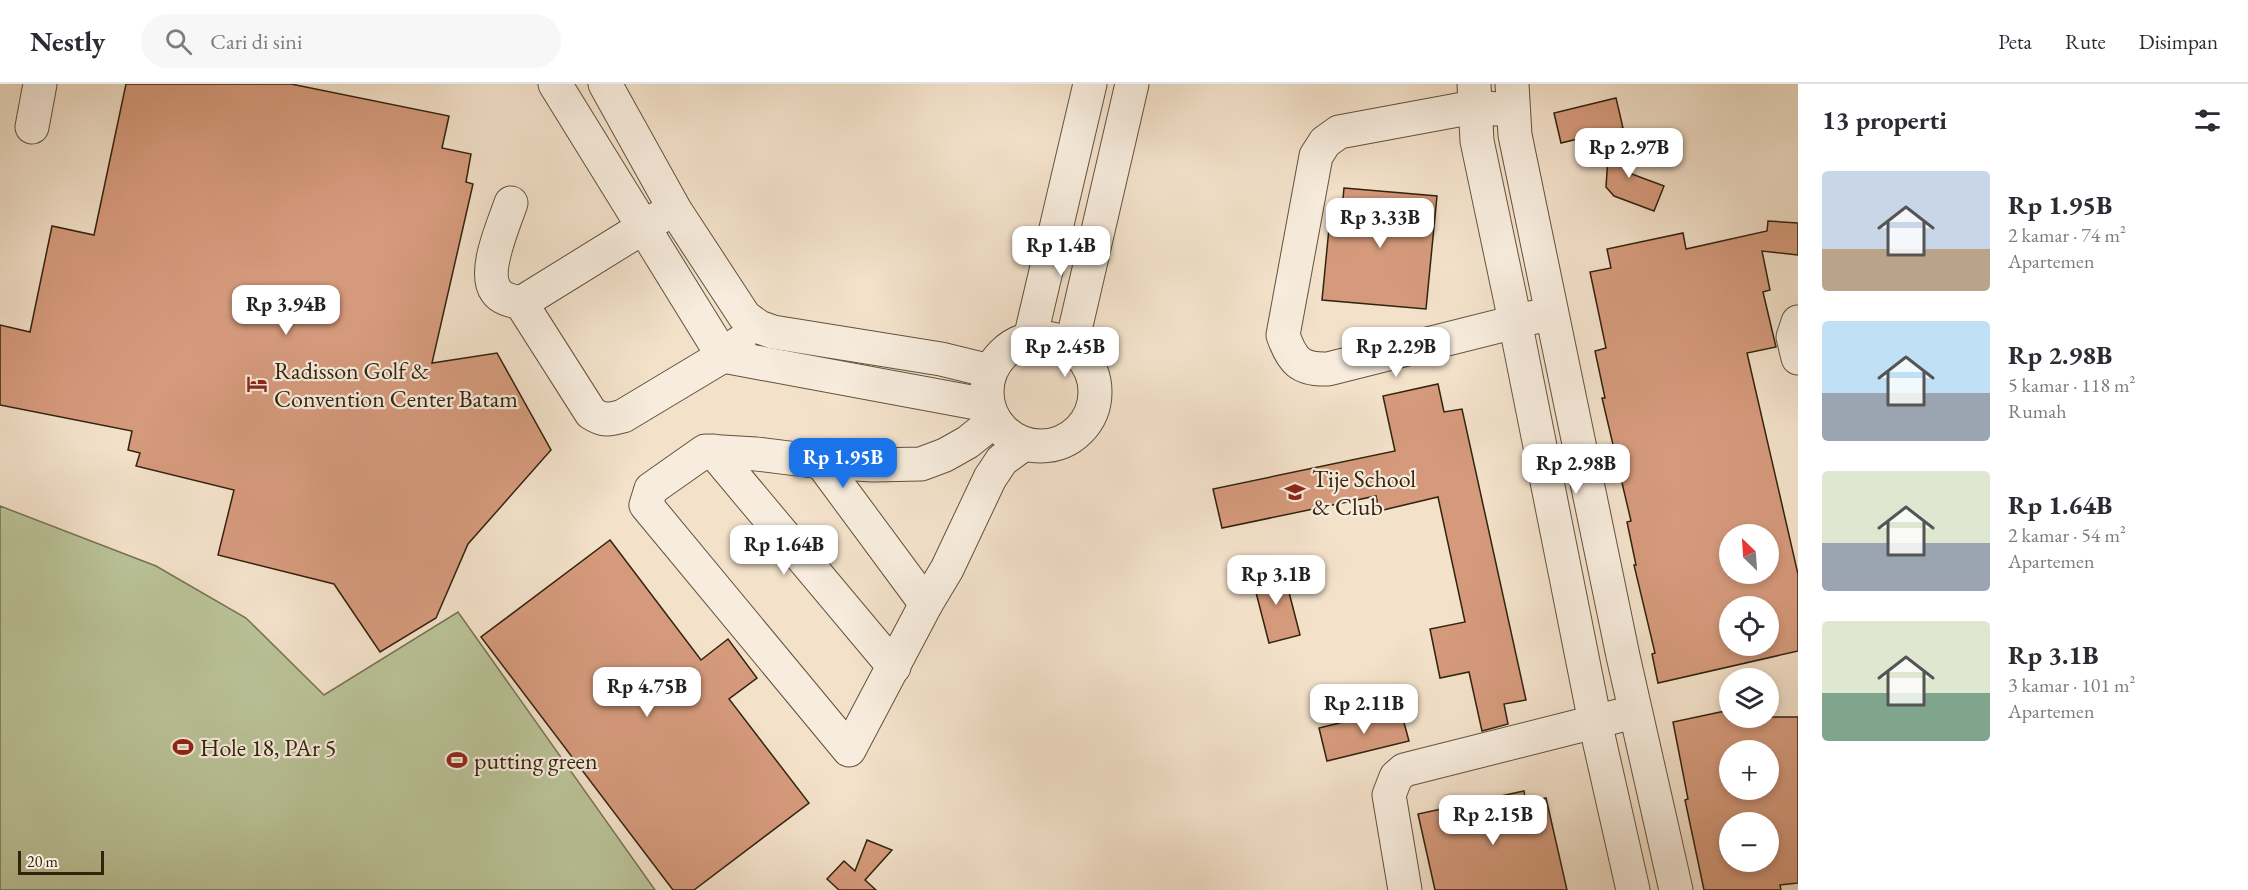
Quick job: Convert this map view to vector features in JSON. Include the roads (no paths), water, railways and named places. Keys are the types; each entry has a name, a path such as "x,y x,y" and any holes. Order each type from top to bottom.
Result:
{"street":[{"path":"32,128 40,84"},
{"path":"555,84 723,356 991,413"},
{"path":"604,84 675,210 737,306 759,327 773,332 941,358 990,371"},
{"path":"1030,339 1090,84"},
{"path":"1071,347 1132,84"},
{"path":"1474,96 1477,141 1595,722 1632,890"},
{"path":"1552,313 1328,369 1309,369 1299,362 1289,353 1283,334 1316,156 1325,142 1339,132 1474,96 1512,97 1515,135 1552,313 1623,656 1676,890"},
{"path":"511,203 491,267 491,282 497,293 506,299 521,303 591,413 601,420 623,416 723,356 759,327"},
{"path":"521,303 642,227 675,210"},
{"path":"1798,322 1793,336 1798,358"},
{"path":"1044,338 1071,347 1084,358 1092,374 1095,391 1093,408 1085,423 1073,436 1058,444 1041,447 1024,444 1007,435 991,413 986,388 990,371 1000,356 1014,345 1030,339 1044,338"},
{"path":"991,413 968,442 945,455 921,464 873,465 713,451 698,453 651,489 646,505 849,750 926,604 947,569 990,478 1002,460 1024,444"},
{"path":"713,451 894,667"},
{"path":"821,462 926,604"},
{"path":"1405,890 1389,795 1396,777 1404,770 1637,712"}],"place":[{"name":"Radisson Golf & Convention Center Batam","path":"257,384"},
{"name":"Tije School & Club","path":"1295,492"},
{"name":"Hole 18, PAr 5","path":"183,747"},
{"name":"putting green","path":"457,760"}]}
